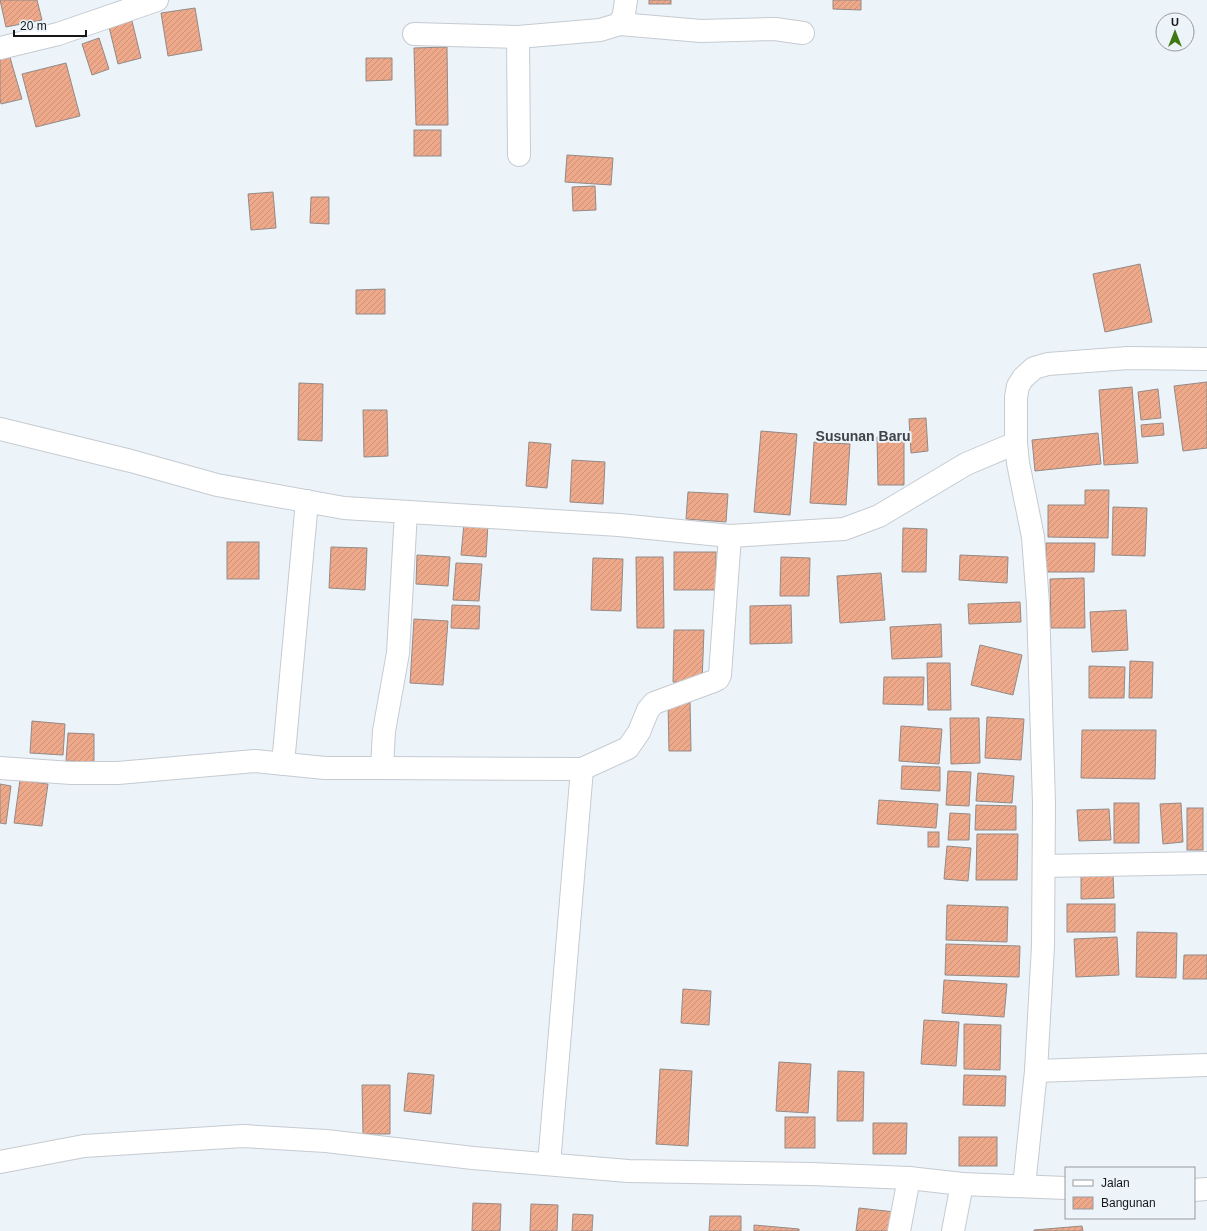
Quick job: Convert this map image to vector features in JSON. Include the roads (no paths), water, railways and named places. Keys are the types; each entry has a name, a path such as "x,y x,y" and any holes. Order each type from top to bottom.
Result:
{"street":[{"path":"0,48 58,34 157,0"},
{"path":"620,24 624,14 626,0"},
{"path":"414,34 518,37 600,30 620,24 701,31 776,29 803,33"},
{"path":"518,37 519,155"},
{"path":"1024,1186 1036,1071 1043,946 1044,804 1038,604 1033,537 1018,463 1016,443 1016,397 1018,386 1023,378 1034,368 1048,364 1128,358 1207,359"},
{"path":"0,430 131,461 217,485 344,508 619,525 730,536 844,529 878,516 966,464 1016,443"},
{"path":"283,764 306,501"},
{"path":"382,768 384,731 398,653 406,512"},
{"path":"0,768 71,773 118,773 255,762 325,768 582,769 628,748 639,732 648,710 654,703 718,679 720,675 730,536"},
{"path":"549,1164 582,769"},
{"path":"1044,866 1207,863"},
{"path":"1036,1071 1207,1065"},
{"path":"0,1162 84,1146 243,1136 326,1141 473,1158 628,1171 811,1174 909,1178 962,1184 1065,1188"},
{"path":"899,1231 909,1178"},
{"path":"953,1231 962,1184"},
{"path":"1195,1190 1207,1189"}],"district":[{"name":"Susunan Baru","path":"863,436"}]}
